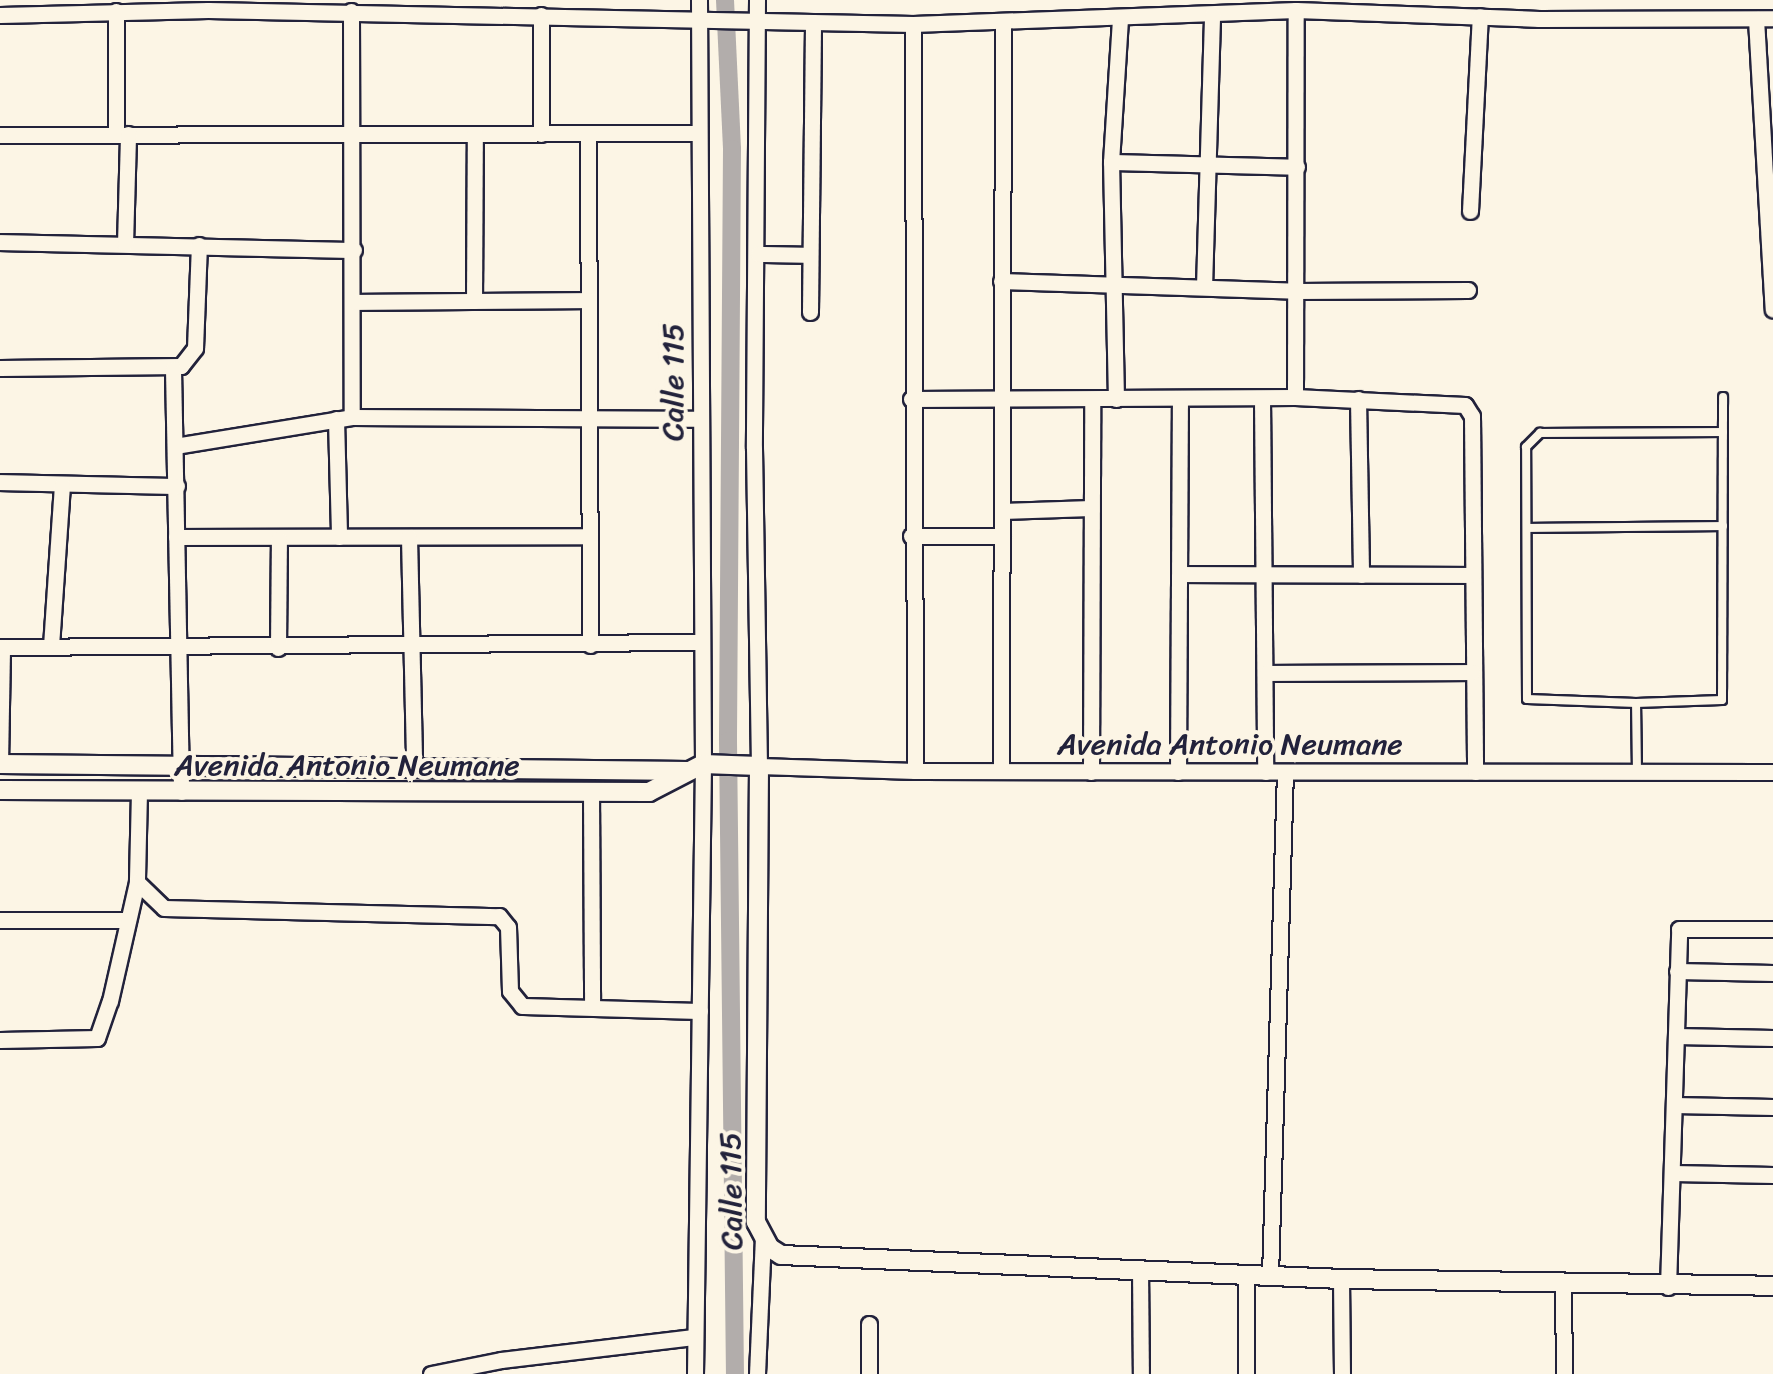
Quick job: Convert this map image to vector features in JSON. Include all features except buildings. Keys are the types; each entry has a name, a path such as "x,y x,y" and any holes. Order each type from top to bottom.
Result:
{"street":[{"name":"Calle 115","path":"695,1374 702,642 699,134 707,20 699,0"},
{"path":"754,766 758,254 753,21 757,0"},
{"path":"1540,19 1541,0"},
{"path":"0,15 208,5 913,24 1003,24 1296,10 1540,19 1765,18 1773,310"},
{"path":"1295,397 1296,10"},
{"path":"116,11 125,244"},
{"path":"339,537 344,418 355,302 351,11"},
{"path":"1204,288 1212,14"},
{"path":"541,15 541,134"},
{"path":"1470,211 1480,16"},
{"path":"1116,398 1111,162 1120,18"},
{"path":"810,312 812,22"},
{"path":"913,24 911,536 915,771"},
{"path":"1001,772 1003,24"},
{"path":"474,301 475,134"},
{"path":"0,135 699,134"},
{"path":"588,136 590,645"},
{"path":"1111,162 1297,166"},
{"path":"0,242 354,250"},
{"path":"0,368 173,369 188,360 195,348 199,245"},
{"path":"758,254 809,255"},
{"path":"1001,281 1296,292 1468,290"},
{"path":"355,302 590,300"},
{"path":"173,369 181,792"},
{"path":"911,399 999,402 1116,398 1180,402 1295,397 1465,405 1472,416 1476,772"},
{"path":"1262,398 1265,772"},
{"path":"1358,399 1360,575"},
{"path":"1091,772 1092,400"},
{"path":"1178,772 1180,402"},
{"path":"175,446 344,418 701,420"},
{"path":"0,482 177,486"},
{"path":"52,646 62,484"},
{"path":"1002,511 1091,508"},
{"path":"176,537 590,536"},
{"path":"911,536 1002,536"},
{"path":"409,538 414,766"},
{"path":"278,648 279,539"},
{"path":"1180,574 1472,575"},
{"path":"0,764 1,647 702,642"},
{"path":"1266,673 1472,672"},
{"name":"Avenida Antonio Neumane","path":"0,764 754,766 1001,772 1773,772"},
{"name":"Calle 115","path":"754,766 756,1222 764,1239 758,1276 757,1374"},
{"name":"Avenida Antonio Neumane","path":"0,790 649,792 700,767"},
{"path":"1270,1276 1285,772"},
{"path":"0,1040 96,1038 110,1002 137,882 139,791"},
{"path":"591,792 592,1006"},
{"path":"137,882 164,908 499,916 508,927 510,991 516,1002 537,1010 592,1006 700,1011"},
{"path":"0,920 128,920"},
{"path":"1668,1287 1678,929 1773,930"},
{"path":"1678,971 1773,973"},
{"path":"1676,1036 1773,1038"},
{"path":"1674,1105 1773,1108"},
{"path":"1673,1173 1773,1175"},
{"path":"764,1239 781,1255 1140,1268 1341,1280 1773,1286"},
{"path":"1140,1268 1141,1374"},
{"path":"1246,1275 1246,1374"},
{"path":"1341,1280 1342,1374"},
{"path":"1563,1284 1564,1374"},
{"path":"869,1324 869,1374"},
{"path":"431,1374 694,1337"}],"lane":[{"path":"1723,397 1723,432 1723,526 1722,700 1636,703 1527,699 1526,447 1540,433 1723,432"},
{"path":"1528,528 1723,526"},
{"path":"1636,703 1638,772"}],"waterway":[{"path":"725,0 732,149 728,741 735,1374"}]}
